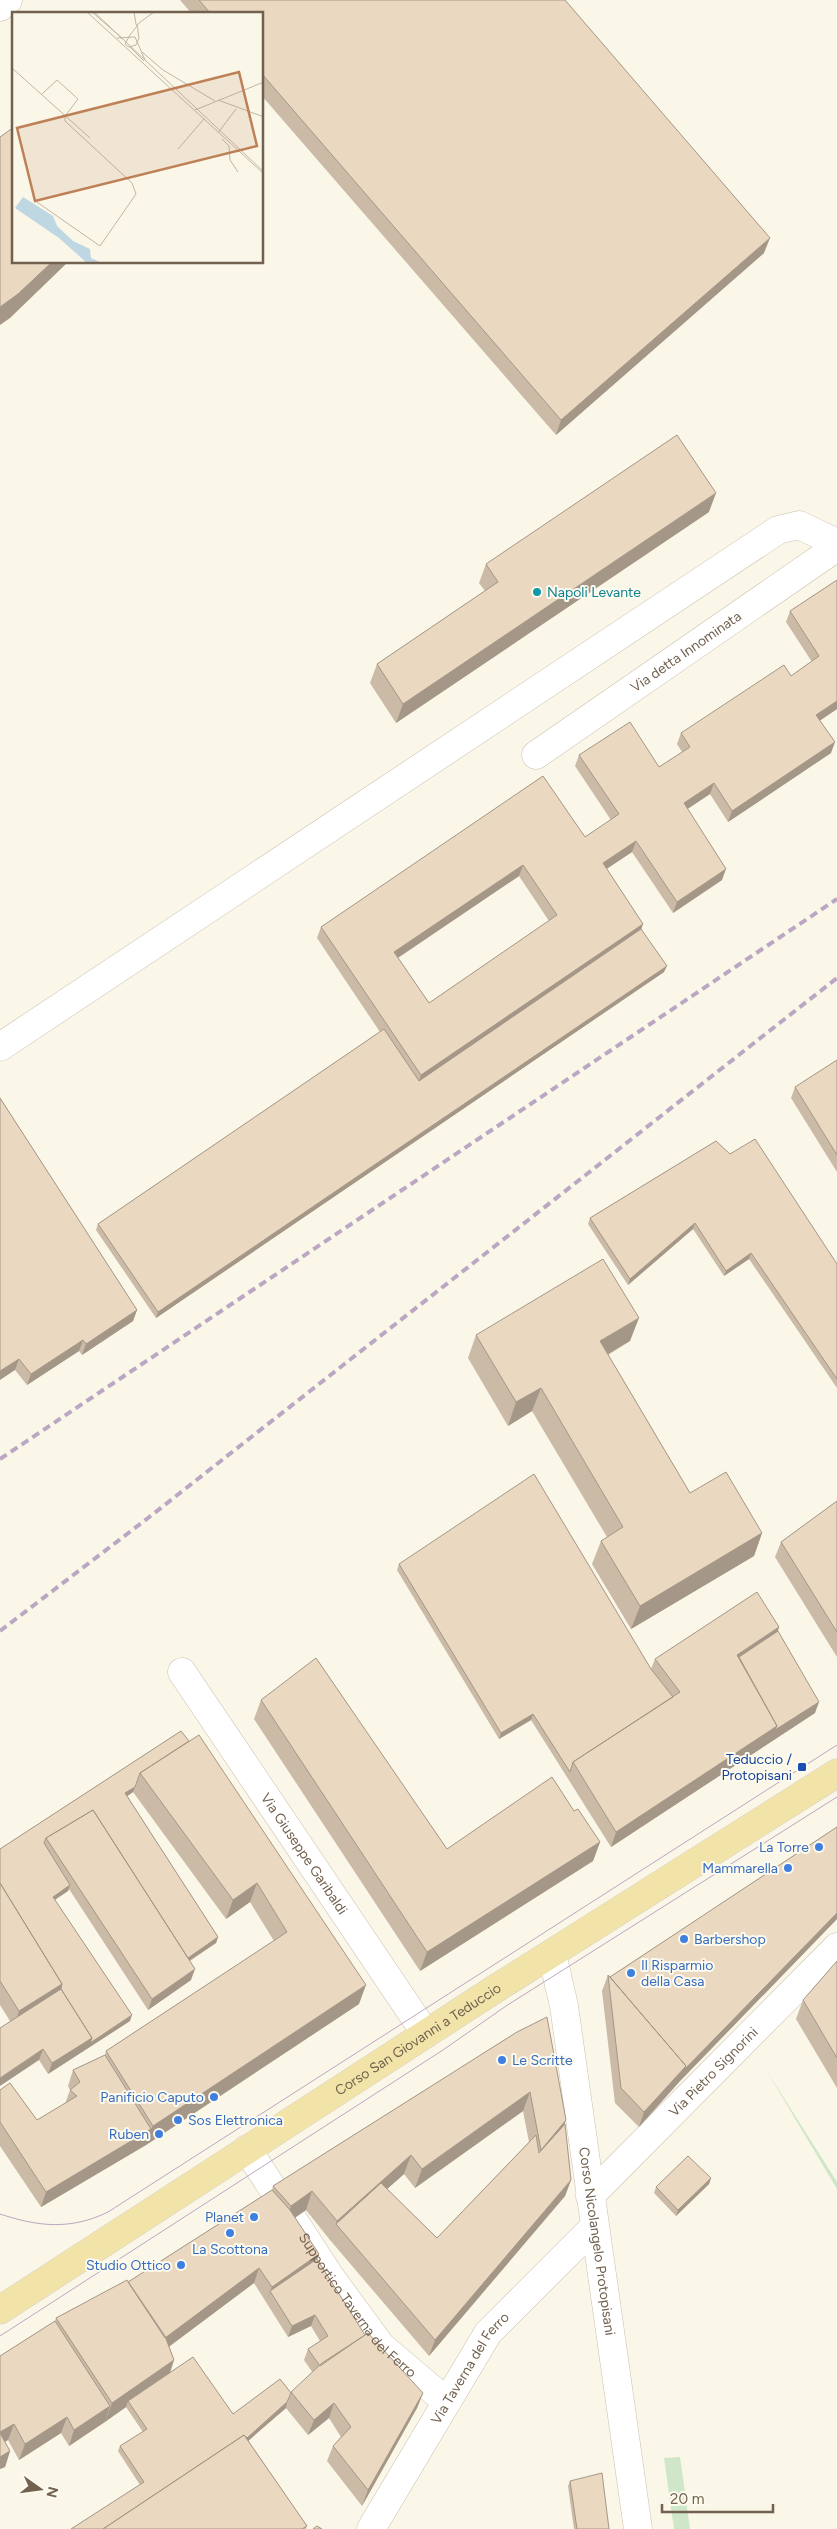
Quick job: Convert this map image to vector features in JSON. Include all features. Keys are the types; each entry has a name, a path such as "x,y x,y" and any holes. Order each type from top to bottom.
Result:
{"main road":[{"name":"Corso San Giovanni a Teduccio","path":"0,2310 426,2034 837,1773"}],"street":[{"path":"0,7 8,0"},
{"path":"0,1047 778,530 799,525 837,542"},
{"name":"Via detta Innominata","path":"536,754 837,547"},
{"name":"Via Giuseppe Garibaldi","path":"182,1672 426,2034"},
{"name":"Via Pietro Signorini","path":"590,2196 837,1947"},
{"name":"Corso Nicolangelo Protopisani","path":"552,1954 564,2006 638,2529"},
{"name":"Supportico Taverna del Ferro","path":"247,2149 329,2275 381,2346 447,2402"},
{"name":"Via Taverna del Ferro","path":"371,2529 488,2333 594,2227"}],"green space":[{"path":"765,2068 837,2182 837,2189"},
{"path":"680,2457 690,2529 674,2529 664,2458"}],"building":[{"path":"199,0 565,0 770,238 561,420 264,76 264,12 209,12"},
{"path":"12,128 12,264 50,264 18,294 0,307 0,137"},
{"name":"Napoli Levante","path":"677,435 716,493 403,704 377,664 498,582 486,564"},
{"path":"837,580 837,701 816,715 835,742 732,811 714,783 684,803 726,869 677,902 636,841 603,863 643,924 421,1075 321,927 543,776 585,837 619,814 579,755 630,722 659,767 690,747 681,733 784,665 791,676 819,656 790,611","holes":["523,865 557,915 429,1003 394,952"]},
{"path":"641,929 667,966 158,1312 98,1224 384,1029 419,1081"},
{"path":"837,1060 837,1155 795,1087"},
{"path":"0,1098 137,1310 86,1344 83,1340 31,1374 19,1359 0,1371"},
{"path":"755,1139 837,1264 837,1379 751,1253 726,1271 695,1223 630,1279 590,1218 716,1141 730,1154"},
{"path":"603,1259 639,1318 600,1341 690,1493 726,1472 762,1533 640,1606 601,1541 623,1527 541,1388 516,1402 476,1335"},
{"path":"534,1474 651,1669 673,1697 573,1762 570,1772 533,1714 501,1733 399,1564"},
{"path":"837,1501 837,1632 781,1542"},
{"path":"757,1592 779,1627 737,1655 777,1726 616,1832 573,1762 680,1692 655,1659"},
{"path":"778,1631 819,1702 775,1730 777,1726 739,1657"},
{"path":"316,1658 447,1849 552,1777 574,1811 578,1809 600,1842 427,1952 261,1700"},
{"path":"181,1731 189,1741 140,1773 135,1787 125,1793 218,1937 188,1958 93,1810 46,1838 44,1843 70,1885 53,1897 132,2015 90,2043 92,2038 61,1989 62,1984 0,1883 0,1849"},
{"path":"199,1735 366,1985 153,2126 106,2051 287,1932 257,1883 233,1900 140,1773"},
{"path":"93,1810 195,1969 152,1999 46,1838"},
{"path":"837,1827 837,1913 684,2070 686,2066 610,1977"},
{"path":"0,1883 62,1984 19,2011 0,1981"},
{"path":"837,1961 837,2058 803,2000"},
{"path":"608,1975 686,2066 644,2112 621,2088"},
{"path":"61,1989 92,2038 52,2063 43,2049 0,2078 0,2028"},
{"path":"547,2017 566,2120 541,2150 530,2092 422,2169 411,2155 337,2221 312,2191 291,2206 273,2186 517,2032"},
{"path":"105,2055 151,2129 46,2192 0,2122 0,2090 10,2083 37,2120 77,2096 70,2090 80,2082 73,2070"},
{"path":"565,2124 571,2180 435,2340 336,2224 381,2183 437,2238 536,2135 539,2153"},
{"path":"688,2156 711,2178 678,2210 656,2187"},
{"path":"272,2190 290,2210 319,2254 272,2287 259,2268 165,2338 128,2282"},
{"path":"317,2259 365,2335 320,2366 308,2349 328,2336 315,2315 292,2326 270,2291"},
{"path":"127,2280 165,2336 174,2360 112,2403 56,2318"},
{"path":"55,2321 110,2406 74,2430 67,2417 25,2444 14,2424 0,2432 0,2356"},
{"path":"368,2333 423,2393 368,2490 333,2446 351,2427 334,2403 314,2420 291,2392 322,2363"},
{"path":"193,2357 233,2414 280,2379 291,2393 287,2402 247,2438 244,2435 103,2529 71,2529 144,2482 120,2446 147,2429 128,2401"},
{"path":"0,2433 10,2451 0,2457"},
{"path":"244,2435 307,2526 302,2529 103,2529"},
{"path":"602,2473 609,2529 577,2529 570,2481"}],"tram line":[{"path":"0,2214 28,2222 55,2225 81,2222 108,2212 837,1745"},
{"path":"0,2336 443,2050 506,2006 837,1797"}],"railway":[{"path":"0,1459 837,899"},
{"path":"0,1631 148,1518 837,978"}],"place":[{"name":"Napoli Levante","path":"537,592"},
{"name":"Teduccio / Protopisani","path":"802,1767"},
{"name":"La Torre","path":"819,1847"},
{"name":"Mammarella","path":"788,1868"},
{"name":"Barbershop","path":"684,1939"},
{"name":"Il Risparmio della Casa","path":"631,1973"},
{"name":"Le Scritte","path":"502,2060"},
{"name":"Panificio Caputo","path":"214,2097"},
{"name":"Sos Elettronica","path":"178,2120"},
{"name":"Ruben","path":"159,2134"},
{"name":"Planet","path":"254,2217"},
{"name":"La Scottona","path":"230,2233"},
{"name":"Studio Ottico","path":"181,2265"}]}
